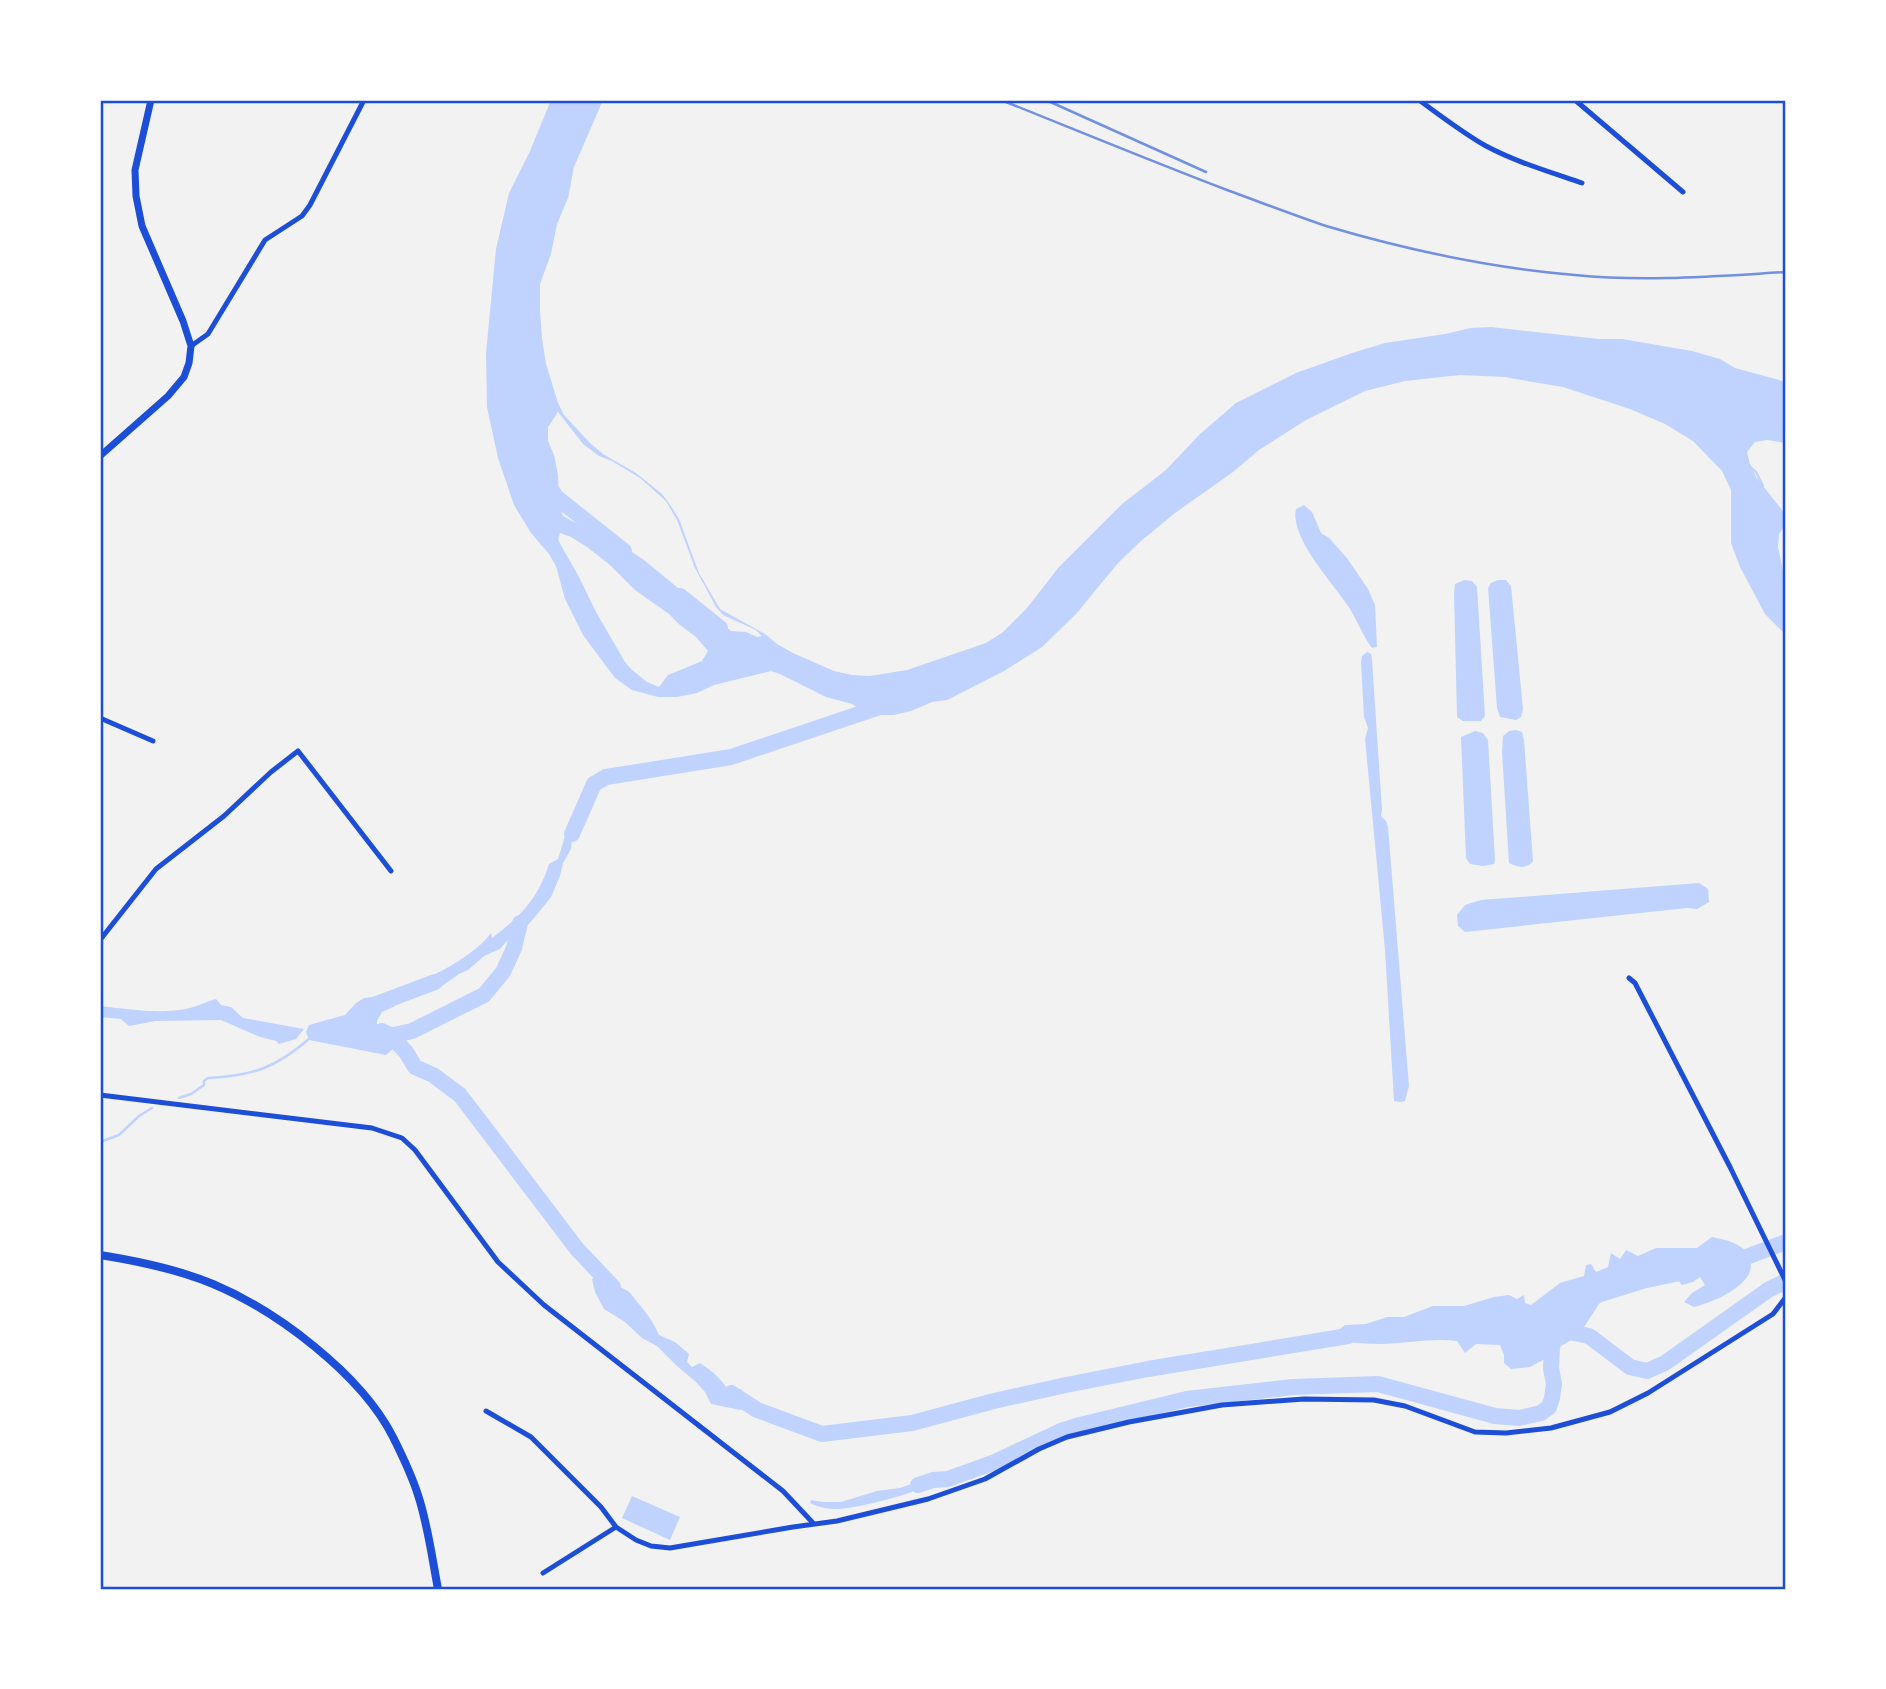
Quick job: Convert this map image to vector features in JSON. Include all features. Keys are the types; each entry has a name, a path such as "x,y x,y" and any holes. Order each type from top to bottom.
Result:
{"highway":[{"path":"100,1255 164,1268 211,1283 237,1295 288,1327 349,1379 383,1419 418,1495 438,1589"}],"main road":[{"path":"100,456 168,396 184,377 189,363 191,346 142,226 136,196 135,170 152,100"}],"street":[{"path":"191,346 208,334 265,240 302,216 310,205 364,100"},
{"path":"1419,100 1487,146 1532,166 1582,183"},
{"path":"1575,100 1683,192"},
{"path":"100,718 153,741"},
{"path":"100,940 156,869 224,816 298,751 391,871"},
{"path":"1629,978 1635,983 1786,1282"},
{"path":"100,1095 372,1128 402,1138 415,1150 484,1244 513,1277 544,1305 783,1491 814,1524"},
{"path":"486,1411 531,1437 601,1507 616,1527 636,1541 670,1548 837,1521 954,1491 985,1479 1067,1437 1129,1422 1222,1405 1304,1399 1374,1400 1405,1406 1475,1432 1506,1433 1551,1428 1610,1412 1648,1393 1773,1314 1786,1297"},
{"path":"543,1573 616,1527"}],"water":[{"path":"551,100 603,100 574,167 568,198 557,224 551,254 540,284 546,364 564,415 603,454 636,473 662,494 679,519 699,573 720,609 765,634 795,654 834,671 870,676 907,670 986,643 1003,632 1027,608 1059,567 1122,504 1166,470 1200,434 1236,403 1296,373 1385,343 1491,327 1622,339 1692,351 1720,359 1735,368 1786,382 1786,443 1767,440 1755,442 1747,452 1756,477 1786,515 1786,524 1779,534 1778,547 1786,585 1786,635 1765,614 1740,567 1731,543 1731,490 1722,471 1693,441 1665,424 1630,409 1563,387 1504,377 1460,375 1405,381 1365,391 1306,420 1259,450 1141,541 1118,563 1076,614 1042,647 1004,671 947,700 932,702 894,715 872,715 771,671 677,697 658,697 632,690 615,678 583,635 565,599 556,566 514,505 498,458 487,407 486,353 496,249 509,193","holes":["558,412 583,444 599,456 640,478 666,501 677,520 695,568 716,607 723,615 756,630 762,636 731,631 719,621 698,613 689,597 644,560 615,541 563,516 559,504 558,475 548,441 548,427","560,533 587,547 635,590 696,637 708,651 702,661 668,675 659,687 647,682 632,670 596,612 558,540"]},
{"path":"1304,505 1312,512 1321,533 1347,558 1368,589 1375,605 1377,647 1372,648 1350,609 1306,547 1296,521 1296,509"},
{"path":"1464,580 1472,581 1477,587 1485,716 1481,721 1463,721 1457,717 1454,593 1455,584"},
{"path":"1498,580 1506,580 1511,586 1523,709 1521,717 1516,720 1500,717 1497,708 1488,588"},
{"path":"1367,652 1371,654 1372,660 1381,816 1388,827 1409,1086 1405,1101 1400,1102 1394,1101 1385,950 1365,739 1368,728 1364,717 1361,663 1362,656"},
{"path":"1516,730 1522,732 1524,740 1533,861 1522,867 1509,863 1502,752 1503,736"},
{"path":"1475,731 1483,733 1488,740 1495,860 1494,864 1483,866 1470,864 1466,858 1461,737"},
{"path":"586,811 581,829 572,839 571,849 551,897 522,931 512,935 500,949 484,956 442,986 425,993 417,989 426,979 470,953 491,933 492,938 519,915 534,897 549,864 558,859 569,823"},
{"path":"1699,883 1708,889 1709,902 1697,909 1465,932 1458,926 1457,915 1465,905 1481,900"},
{"path":"390,991 395,1006 382,1012 377,1024 393,1027 403,1025 408,1035 386,1055 309,1040 306,1032 309,1025 345,1015 364,998"},
{"path":"216,999 243,1018 304,1029 296,1039 279,1044 221,1020 156,1021 129,1026 121,1019 100,1017 100,1006 168,1011 190,1008"},
{"path":"1712,1237 1733,1243 1750,1255 1750,1272 1736,1288 1716,1300 1694,1307 1684,1302 1705,1285 1700,1277 1682,1285 1673,1274 1614,1290 1599,1304 1584,1327 1543,1360 1530,1367 1511,1369 1504,1363 1500,1345 1476,1344 1465,1353 1457,1341 1448,1340 1377,1344 1327,1339 1345,1325 1366,1324 1387,1317 1404,1317 1433,1306 1464,1306 1509,1295 1517,1299 1524,1295 1525,1303 1531,1305 1560,1283 1584,1276 1586,1265 1591,1264 1596,1272 1608,1267 1611,1253 1620,1259 1626,1250 1638,1256 1656,1248 1697,1248"},
{"path":"600,1273 612,1274 617,1284 629,1292 646,1313 659,1335 675,1342 689,1354 687,1362 692,1367 700,1363 723,1383 729,1392 741,1389 749,1405 740,1410 711,1404 696,1382 657,1346 604,1309 592,1279"},
{"path":"1007,1457 990,1469 951,1482 948,1479 954,1471"},
{"path":"934,1476 938,1480 930,1485 873,1503 837,1509 810,1503 811,1500 841,1502 877,1491 900,1488"},
{"path":"632,1496 680,1517 670,1540 622,1518"}],"waterway":[{"path":"1749,466 1756,472 1763,486"},
{"path":"547,483 556,497 624,551"},
{"path":"680,596 720,628"},
{"path":"572,834 594,784 606,777 731,757 883,706"},
{"path":"391,1036 412,1031 484,995 503,972 514,948 520,923"},
{"path":"374,1005 435,982"},
{"path":"382,1031 391,1036 406,1052 415,1067 433,1075 460,1095 577,1249 613,1287"},
{"path":"179,1098 191,1094 204,1085 208,1078 238,1075 274,1063 310,1038"},
{"path":"100,1142 119,1135 152,1108"},
{"path":"1733,1262 1786,1242"},
{"path":"1597,1295 1642,1281 1694,1270"},
{"path":"1557,1339 1569,1332 1589,1336 1630,1367 1647,1371 1665,1363 1768,1290 1786,1281"},
{"path":"918,1485 948,1479 995,1462 1061,1431 1187,1399 1293,1387 1378,1384 1495,1416 1519,1418 1541,1413 1549,1407 1552,1398 1552,1347 1557,1332"},
{"path":"731,1393 757,1410 822,1434 912,1423 1066,1385 1348,1336"}],"railway":[{"path":"1001,100 1326,226 1418,250 1512,268 1601,277 1680,278 1786,272"},
{"path":"1046,100 1206,172"}]}
